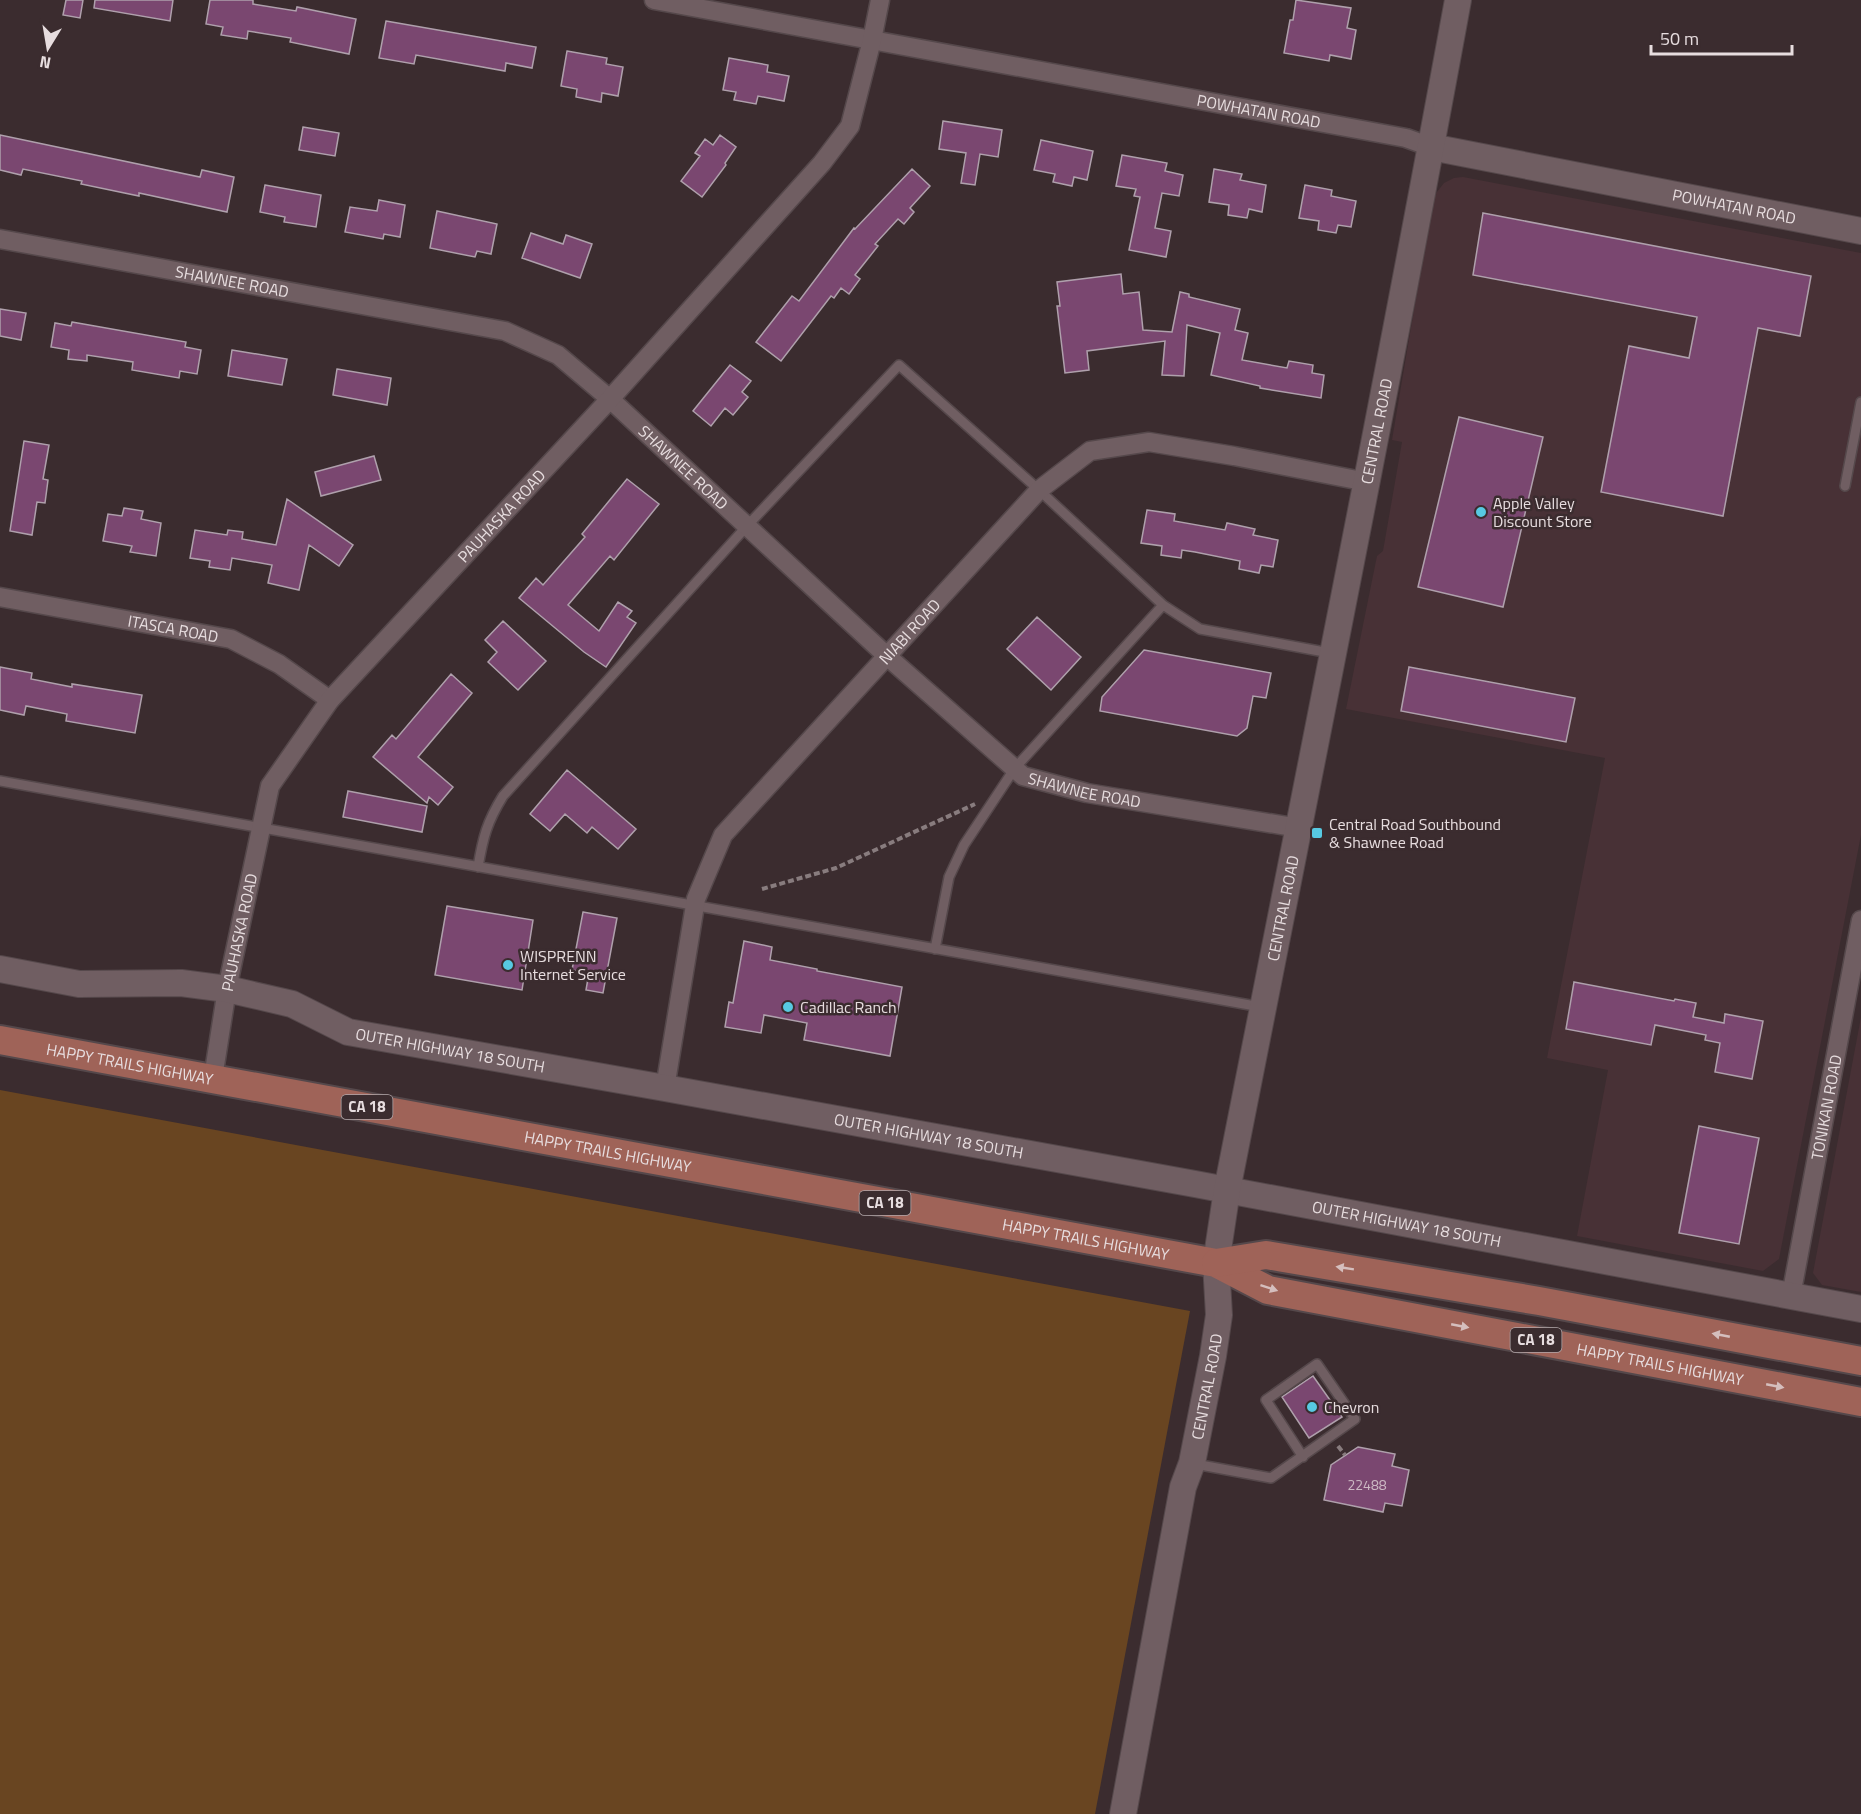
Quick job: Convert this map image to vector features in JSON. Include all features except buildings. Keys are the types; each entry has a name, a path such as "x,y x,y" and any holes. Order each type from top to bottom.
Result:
{"main road":[{"name":"HAPPY TRAILS HIGHWAY","path":"0,1040 1216,1263 1268,1290 1861,1402"},
{"name":"HAPPY TRAILS HIGHWAY","path":"1216,1263 1266,1255 1539,1301 1861,1361"}],"street":[{"name":"POWHATAN ROAD","path":"654,0 1406,138 1431,147 1861,231"},
{"name":"PAUHASKA ROAD","path":"213,1078 227,989 270,786 330,700 610,399 822,163 850,126 880,0"},
{"name":"CENTRAL ROAD","path":"1123,1814 1183,1487 1192,1463 1213,1356 1218,1315 1216,1263 1227,1190 1367,482 1458,0"},
{"name":"SHAWNEE ROAD","path":"0,240 505,331 558,355 610,399 888,657 1023,776 1087,793 1299,828"},
{"name":"NIABI ROAD","path":"665,1088 696,899 723,835 1039,490 1090,451 1149,442 1367,482"},
{"name":"ITASCA ROAD","path":"0,597 231,639 279,664 330,700"},
{"name":"TONIKAN ROAD","path":"1791,1296 1861,920"},
{"name":"OUTER HIGHWAY 18 SOUTH","path":"0,969 79,984 181,983 227,989 292,1004 348,1032 1227,1190 1861,1309"}],"lane":[{"path":"478,867 482,840 490,818 503,796 747,526 899,365 1163,605 1200,629 1332,653"},
{"path":"1845,486 1861,402"},
{"path":"935,949 949,877 964,845 1016,768 1163,605"},
{"path":"0,781 1263,1008"},
{"path":"1192,1463 1271,1479 1303,1457 1355,1419 1317,1364 1266,1400 1303,1457"}],"path":[{"path":"762,890 836,868 1000,792"}],"shaded area":[{"path":"1463,177 1861,253 1861,835 1779,1259 1763,1271 1577,1236 1608,1070 1547,1058 1605,758 1346,709 1377,556 1383,551 1402,442 1392,440 1433,197 1444,183"},
{"path":"1861,1017 1861,1292 1822,1285 1813,1273"},
{"path":"0,1090 1190,1311 1095,1814 0,1814"}],"place":[{"name":"Apple Valley Discount Store","path":"1481,512"},
{"name":"Central Road Southbound & Shawnee Road","path":"1317,833"},
{"name":"WISPRENN Internet Service","path":"508,965"},
{"name":"Cadillac Ranch","path":"788,1007"},
{"name":"Chevron","path":"1312,1407"}]}
